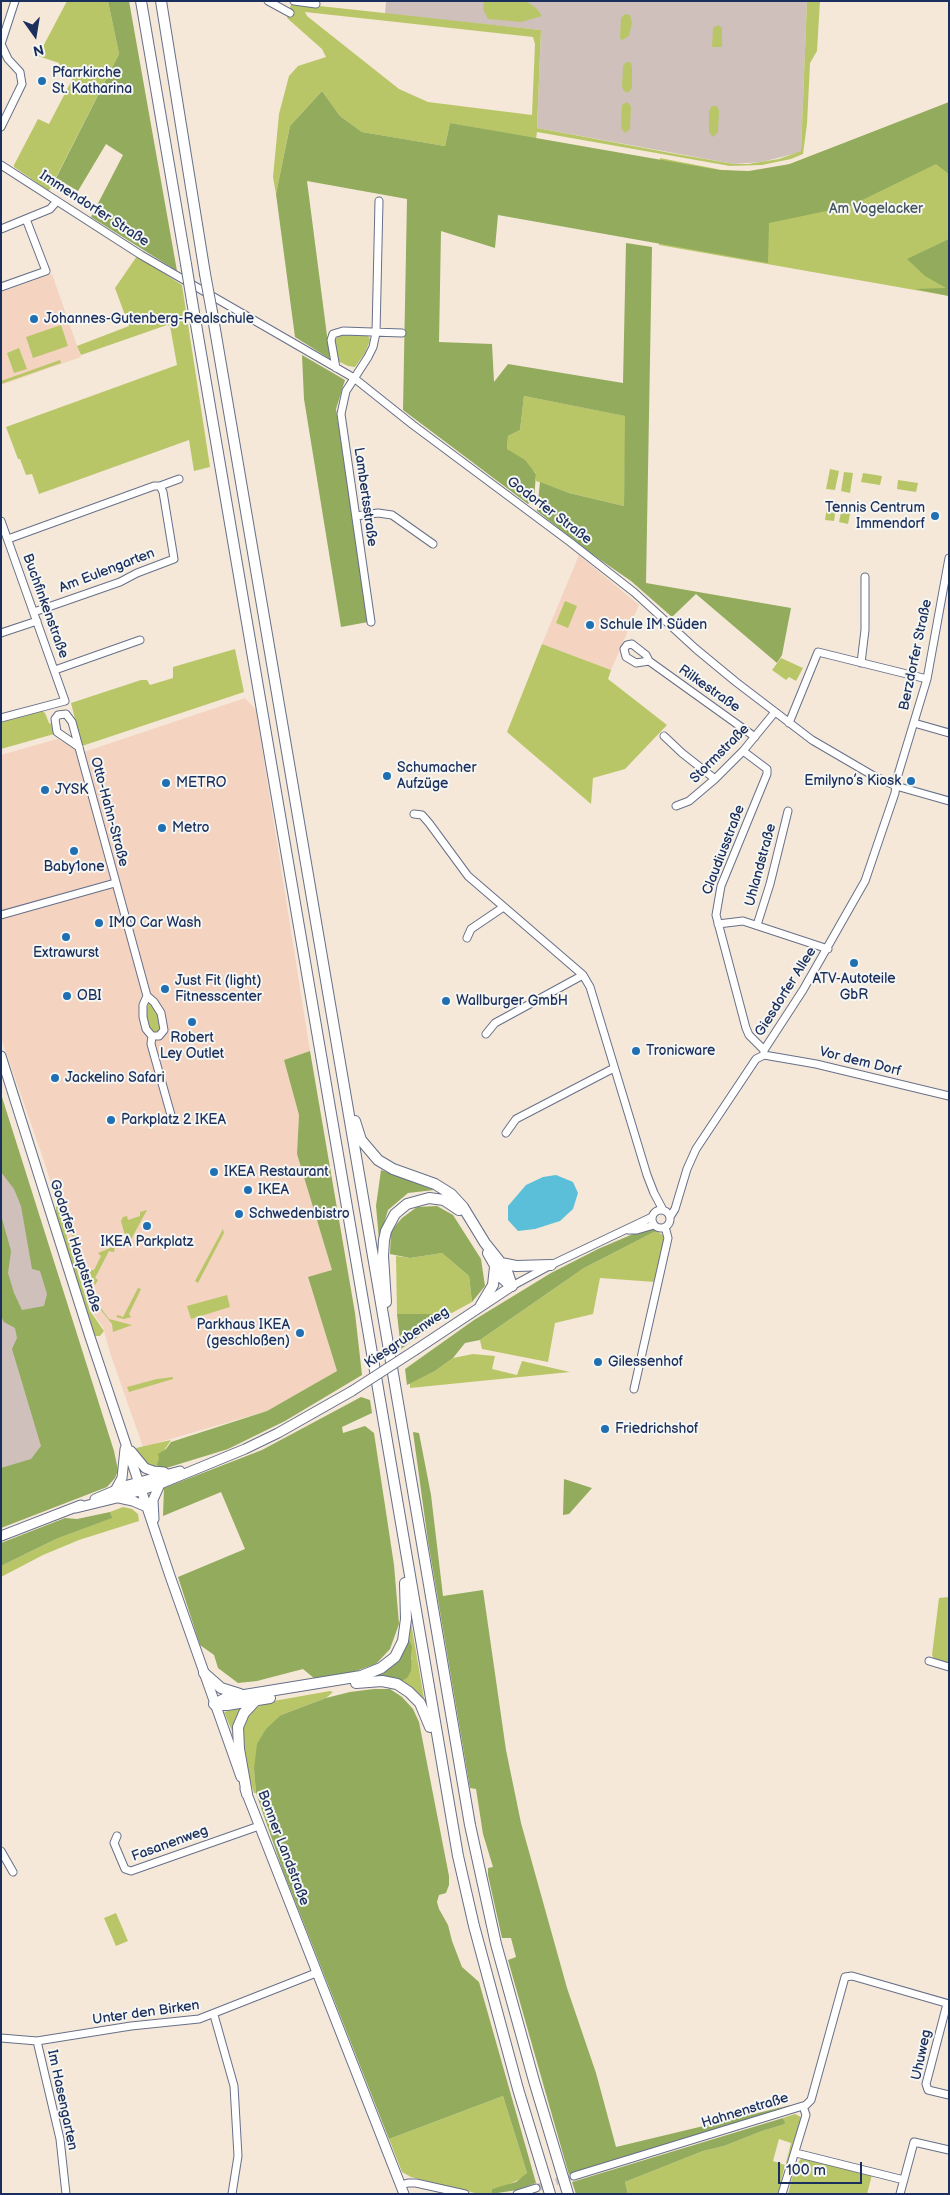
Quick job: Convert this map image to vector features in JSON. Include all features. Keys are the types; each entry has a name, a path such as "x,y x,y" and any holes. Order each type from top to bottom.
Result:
{"highway":[{"path":"141,1 458,1856 474,1926 518,2089 550,2194"},
{"path":"160,1 470,1825 496,1944 568,2194"},
{"path":"345,1092 361,1140 369,1151 378,1160 394,1169 435,1184 450,1194 463,1208 498,1264 508,1274 512,1286"},
{"path":"388,1345 388,1312 383,1256 386,1231 395,1214 414,1201 437,1198 452,1204 471,1221"},
{"path":"498,1264 516,1266 551,1265"},
{"path":"481,1305 493,1285 498,1264"},
{"path":"214,1704 226,1698 246,1694 361,1676 381,1668 395,1657 403,1641 406,1619 402,1532"},
{"path":"204,1673 221,1688 234,1694 246,1694"},
{"path":"214,1704 227,1705 365,1682 382,1681 397,1684 410,1692 420,1703 438,1747"},
{"path":"247,1794 239,1749 238,1727 244,1713 256,1700"}],"main road":[{"name":"Godorfer Hauptstraße","path":"1,1056 58,1239 139,1486"},
{"name":"Kiesgrubenweg","path":"139,1486 160,1484 278,1433 352,1391 512,1286"},
{"name":"Godorfer Hauptstraße","path":"125,1443 144,1468 171,1473"},
{"path":"125,1443 122,1478 117,1493 147,1507"},
{"name":"Kiesgrubenweg","path":"1,1536 171,1473 199,1466"},
{"path":"154,1526 153,1500 160,1484"},
{"name":"Bonner Landstraße","path":"139,1486 247,1794 403,2190"}],"street":[{"path":"1,127 22,84 20,72 8,59 1,44 15,1"},
{"path":"268,1 280,4 290,13"},
{"path":"294,1 316,4"},
{"name":"Immendorfer Straße","path":"1,165 173,274"},
{"path":"1,229 50,209 57,201"},
{"name":"Lambertsstraße","path":"371,622 341,414 346,391 373,347 376,333 379,201"},
{"path":"1,287 46,271 26,219"},
{"name":"Godorfer Straße","path":"173,274 354,378 412,425 635,593 696,649 789,723 820,745 896,786 949,801"},
{"path":"336,368 331,340 333,334 343,331 402,333"},
{"path":"8,539 154,486 160,486 179,479"},
{"name":"Am Eulengarten","path":"34,612 120,582 137,573 174,559 163,492 160,486"},
{"path":"356,516 378,513 392,515 433,544"},
{"name":"Buchfinkenstraße","path":"1,520 65,701 1,718"},
{"name":"Berzdorfer Straße","path":"896,786 927,679 949,558"},
{"path":"861,663 865,630 865,577"},
{"path":"1,633 37,621"},
{"path":"55,670 140,640"},
{"path":"789,723 818,652 927,679"},
{"name":"Rilkestraße","path":"649,661 756,737"},
{"name":"Stormstraße","path":"676,806 689,802 715,779 756,737 775,712"},
{"name":"Otto-Hahn-Straße","path":"79,747 57,732 55,719 58,715 70,716 79,747 115,883 147,996 158,1007 164,1026 160,1036 152,1036"},
{"path":"914,723 949,732"},
{"path":"664,736 682,754 715,779"},
{"name":"Claudiusstraße","path":"743,751 766,768 767,774 721,886 716,910 718,924 746,1028 749,1036 764,1052"},
{"name":"Giesdorfer Allee","path":"666,1226 678,1200 687,1169 696,1149 756,1059 764,1052 828,949 865,881 896,786"},
{"name":"Uhlandstraße","path":"757,925 770,884 788,811"},
{"path":"414,814 422,815 429,822 468,876 502,908 583,975 590,987 654,1193 670,1217"},
{"name":"Otto-Hahn-Straße","path":"1,915 115,883"},
{"path":"467,938 472,929 502,908"},
{"path":"718,924 736,920 757,925 828,949"},
{"path":"486,1034 495,1023 583,975"},
{"name":"Otto-Hahn-Straße","path":"147,996 142,1011 143,1017 146,1029 152,1036 151,1044 170,1113"},
{"name":"Vor dem Dorf","path":"764,1052 949,1096"},
{"path":"506,1133 516,1119 614,1068"},
{"path":"634,1389 668,1238 666,1226 660,1228 653,1218 654,1193"},
{"path":"653,1218 678,1200"},
{"name":"Kiesgrubenweg","path":"512,1286 551,1265 628,1230 636,1230 653,1218"},
{"path":"929,1660 949,1667"},
{"name":"Fasanenweg","path":"117,1836 114,1842 125,1869 130,1871 259,1826"},
{"path":"1,1851 13,1872"},
{"name":"Unter den Birken","path":"1,2038 37,2041 131,2026 183,2022 214,2015 316,1973"},
{"name":"Hahnenstraße","path":"574,2176 803,2106 811,2100 845,1977 852,1976 948,2004"},
{"name":"Uhuweg","path":"948,2004 926,2084 928,2090 949,2095"},
{"path":"214,2015 234,2086 238,2156 232,2194"},
{"name":"Im Hasengarten","path":"37,2041 60,2139 66,2194"},
{"path":"782,2194 806,2115 803,2106"},
{"path":"900,2194 914,2142 949,2150"},
{"path":"796,2152 904,2180"},
{"path":"403,2190 408,2183 416,2183 465,2194"},
{"path":"517,2194 536,2188"}],"shaded area":[{"path":"386,1 807,1 801,152 762,162 734,164 537,128 541,30 385,14"},
{"name":"Johannes-Gutenberg-Realschule","path":"52,274 81,357 1,385 1,292"},
{"name":"Schule IM Süden","path":"579,555 639,605 611,670 542,644"},
{"path":"245,698 256,710 310,1051 284,1060 299,1115 297,1154 332,1270 308,1278 337,1371 267,1411 143,1447 110,1353 103,1327 91,1311 44,1161 1,1038 1,755 57,739 84,752"},
{"path":"1,1106 96,1442 1,1477"}],"green space":[{"path":"67,1 108,1 119,54 49,191 14,167 14,165 38,119 49,124 73,78 60,71 59,63 38,56"},
{"path":"108,1 129,1 177,271 91,217 123,155 106,144 78,191 56,178 119,54"},
{"path":"484,1 526,1 536,8 542,16 521,22 488,19 483,9"},
{"path":"807,1 820,1 817,51 810,63 807,124 803,154 791,159 762,165 730,166 537,132 536,139 450,123 445,146 362,132 340,116 322,91 290,126 276,194 273,177 279,114 289,76 298,66 326,57 322,49 287,18 292,11 289,9 292,3 541,30 537,128 734,164 748,164 779,159 801,151","holes":["305,12 533,37 535,44 532,115 428,102 399,89 307,16"]},
{"path":"625,14 630,15 632,23 629,36 622,40 620,38 621,18"},
{"path":"718,25 722,28 722,47 712,47 713,28"},
{"path":"626,62 630,62 632,66 632,88 628,93 622,87 623,66"},
{"path":"322,91 340,116 362,132 445,146 450,123 719,170 749,171 790,164 949,102 949,174 936,164 850,206 769,223 768,263 498,215 495,248 441,231 439,342 492,344 494,382 508,364 623,383 626,243 652,247 646,583 791,608 782,655 777,663 696,594 672,617 631,581 586,550 537,511 540,482 569,493 624,506 625,416 524,396 520,430 508,436 507,449 525,460 536,474 534,499 528,504 403,410 407,199 307,181 330,359 295,337 276,194 290,126"},
{"path":"627,102 631,106 630,129 625,133 621,128 622,105"},
{"name":"Am Vogelacker","path":"949,103 949,296 659,245 660,158 722,170 746,172 779,168"},
{"path":"712,106 717,106 719,111 718,132 713,137 709,132 709,111"},
{"path":"949,239 949,296 915,289 946,288 925,276 907,259"},
{"path":"137,256 182,285 210,467 194,471 189,440 39,494 32,474 26,475 20,459 18,459 6,427 177,365 170,326 167,325 81,355 77,346 129,326 115,288"},
{"path":"61,325 68,346 33,358 26,337"},
{"path":"342,334 366,335 369,337 370,340 365,353 355,367 338,361 335,341"},
{"path":"19,348 27,369 14,373 7,353"},
{"path":"302,355 345,380 336,409 368,622 341,627 304,399"},
{"path":"60,360 61,363 1,384 1,381"},
{"path":"524,396 626,416 624,506 569,493 536,481 536,473 507,449 508,436 520,430"},
{"path":"830,469 839,471 835,490 826,489"},
{"path":"844,472 853,473 850,493 841,491"},
{"path":"863,473 882,476 880,485 861,482"},
{"path":"898,480 918,483 916,492 897,489"},
{"path":"828,500 837,502 834,521 825,520"},
{"path":"843,503 852,504 848,524 839,522"},
{"path":"565,601 577,606 568,628 556,623"},
{"path":"542,644 611,670 608,679 667,725 625,769 593,778 591,804 507,732"},
{"path":"235,649 244,692 82,746 71,703 141,680 147,680 150,685 173,678 173,667"},
{"path":"781,658 803,668 796,681 789,677 786,680 772,670"},
{"path":"42,711 51,724 54,734 1,749 1,721"},
{"path":"149,1003 156,1010 160,1026 158,1032 152,1032 149,1028 146,1011"},
{"path":"310,1051 355,1313 362,1375 285,1421 228,1449 163,1469 157,1465 158,1454 166,1449 171,1442 267,1411 337,1371 308,1277 332,1270 297,1154 299,1115 284,1060"},
{"path":"1,1094 114,1451 118,1470 115,1478 107,1487 1,1528 1,1468 31,1459 41,1446 12,1349 17,1338 15,1328 4,1322 1,1316 1,1215 11,1251 8,1273 22,1310 44,1306 47,1294 40,1271 32,1269 21,1206 14,1189 1,1172"},
{"path":"381,1170 434,1190 408,1193 388,1210 379,1240 376,1206"},
{"path":"57,1180 95,1300 109,1319 132,1325 113,1332 112,1324 93,1300 54,1181"},
{"path":"56,1201 90,1311 104,1331 100,1336 95,1336 56,1218"},
{"path":"437,1206 453,1215 481,1259 485,1286 472,1302 469,1276 442,1253 410,1258 390,1254 391,1231 402,1218 417,1207"},
{"path":"147,1210 129,1243 121,1221 123,1217 127,1216 128,1220 140,1216 140,1212"},
{"path":"647,1228 656,1231 584,1268 480,1340 465,1343 453,1358 435,1371 407,1385 405,1369 474,1320 551,1273 598,1249"},
{"path":"223,1229 224,1233 198,1283 195,1281"},
{"path":"656,1231 663,1235 664,1243 655,1282 600,1278 593,1314 555,1323 548,1362 482,1349 480,1340 584,1268"},
{"path":"115,1246 114,1252 109,1251 95,1278 98,1280 95,1285 89,1270 94,1270 101,1256 98,1253"},
{"path":"442,1253 469,1276 472,1302 450,1314 397,1314 396,1256 410,1258"},
{"path":"138,1288 141,1289 129,1314 131,1317 124,1319 116,1317 118,1315 123,1317"},
{"path":"227,1295 230,1307 191,1319 187,1306"},
{"path":"397,1314 450,1314 401,1349"},
{"path":"473,1354 495,1356 492,1369 517,1375 522,1361 570,1372 410,1388 410,1383 435,1371 453,1358"},
{"path":"173,1377 173,1379 129,1392 127,1387 157,1379"},
{"path":"361,1397 370,1400 372,1413 342,1427 343,1433 365,1426 374,1433 394,1565 399,1624 390,1649 376,1664 347,1674 315,1679 303,1669 257,1681 238,1683 218,1668 214,1655 200,1645 178,1577 245,1549 221,1492 163,1516 164,1488 262,1450"},
{"path":"413,1432 419,1433 431,1495 443,1596 483,1590 506,1750 521,1823 567,1988 596,2073 616,2147 791,2105 790,2108 569,2175 508,1960 516,1957 511,1938 502,1938 488,1875 488,1868 493,1867 483,1834 476,1789 470,1788 428,1541"},
{"path":"171,1440 159,1458 163,1469 149,1467 139,1456 136,1448"},
{"path":"564,1479 592,1488 569,1514 563,1515"},
{"path":"123,1507 132,1509 138,1514 139,1521 79,1540 43,1555 1,1577 1,1566 56,1539 111,1518 110,1512"},
{"path":"110,1512 112,1518 56,1539 1,1566 1,1543 65,1518 77,1519"},
{"path":"949,1597 949,1664 934,1659 932,1655 939,1598"},
{"path":"408,1605 426,1710 400,1682 412,1659 410,1641 392,1662"},
{"path":"407,1640 410,1641 412,1646 411,1671 407,1678 400,1682 365,1678"},
{"path":"374,1689 390,1689 402,1697 413,1709 419,1722 449,1876 449,1885 446,1893 439,1895 437,1902 448,1925 462,1967 479,1982 536,2183 517,2190 491,2194 492,2189 516,2182 527,2173 503,2096 389,2139 282,1868 256,1793 254,1769 257,1744 266,1729 281,1715 326,1698"},
{"path":"333,1692 326,1698 281,1715 254,1769 256,1793 254,1793 244,1763 242,1729 248,1714 255,1708 268,1702"},
{"path":"241,1708 232,1730 232,1731 224,1712"},
{"path":"116,1913 128,1941 116,1946 104,1918"},
{"path":"503,2096 527,2173 524,2177 504,2187 492,2189 491,2194 479,2194 411,2177 402,2172 389,2139"},
{"path":"795,2114 801,2117 797,2139 788,2163 786,2163 791,2143 779,2139 773,2161 785,2165 778,2194 628,2194 625,2182 703,2151 724,2146 782,2125 783,2118"},
{"path":"783,2118 785,2123 782,2125 724,2146 703,2151 625,2182 628,2194 576,2194 572,2182"},
{"path":"804,2158 872,2175 867,2194 788,2194 795,2166"}],"water":[{"path":"556,1175 573,1182 578,1193 573,1209 560,1221 535,1229 518,1231 508,1220 508,1206 526,1185 543,1177"}],"tunnel":[{"path":"536,2188 574,2176"}],"place":[{"name":"Pfarrkirche St. Katharina","path":"42,81"},
{"name":"Johannes-Gutenberg-Realschule","path":"34,319"},
{"name":"Tennis Centrum Immendorf","path":"935,516"},
{"name":"Schule IM Süden","path":"590,625"},
{"name":"Schumacher Aufzüge","path":"387,776"},
{"name":"Emilyno’s Kiosk","path":"911,781"},
{"name":"METRO","path":"166,783"},
{"name":"JYSK","path":"45,790"},
{"name":"Metro","path":"162,828"},
{"name":"Baby1one","path":"74,851"},
{"name":"IMO Car Wash","path":"99,923"},
{"name":"Extrawurst","path":"66,937"},
{"name":"ATV-Autoteile GbR","path":"854,963"},
{"name":"Just Fit (light) Fitnesscenter","path":"165,989"},
{"name":"OBI","path":"67,996"},
{"name":"Wallburger GmbH","path":"446,1001"},
{"name":"Robert Ley Outlet","path":"192,1022"},
{"name":"Tronicware","path":"636,1051"},
{"name":"Jackelino Safari","path":"55,1078"},
{"name":"Parkplatz 2 IKEA","path":"111,1120"},
{"name":"IKEA Restaurant","path":"214,1172"},
{"name":"IKEA","path":"248,1190"},
{"name":"Schwedenbistro","path":"239,1214"},
{"name":"IKEA Parkplatz","path":"147,1226"},
{"name":"Parkhaus IKEA (geschloßen)","path":"300,1333"},
{"name":"Gilessenhof","path":"598,1362"},
{"name":"Friedrichshof","path":"605,1429"}]}
